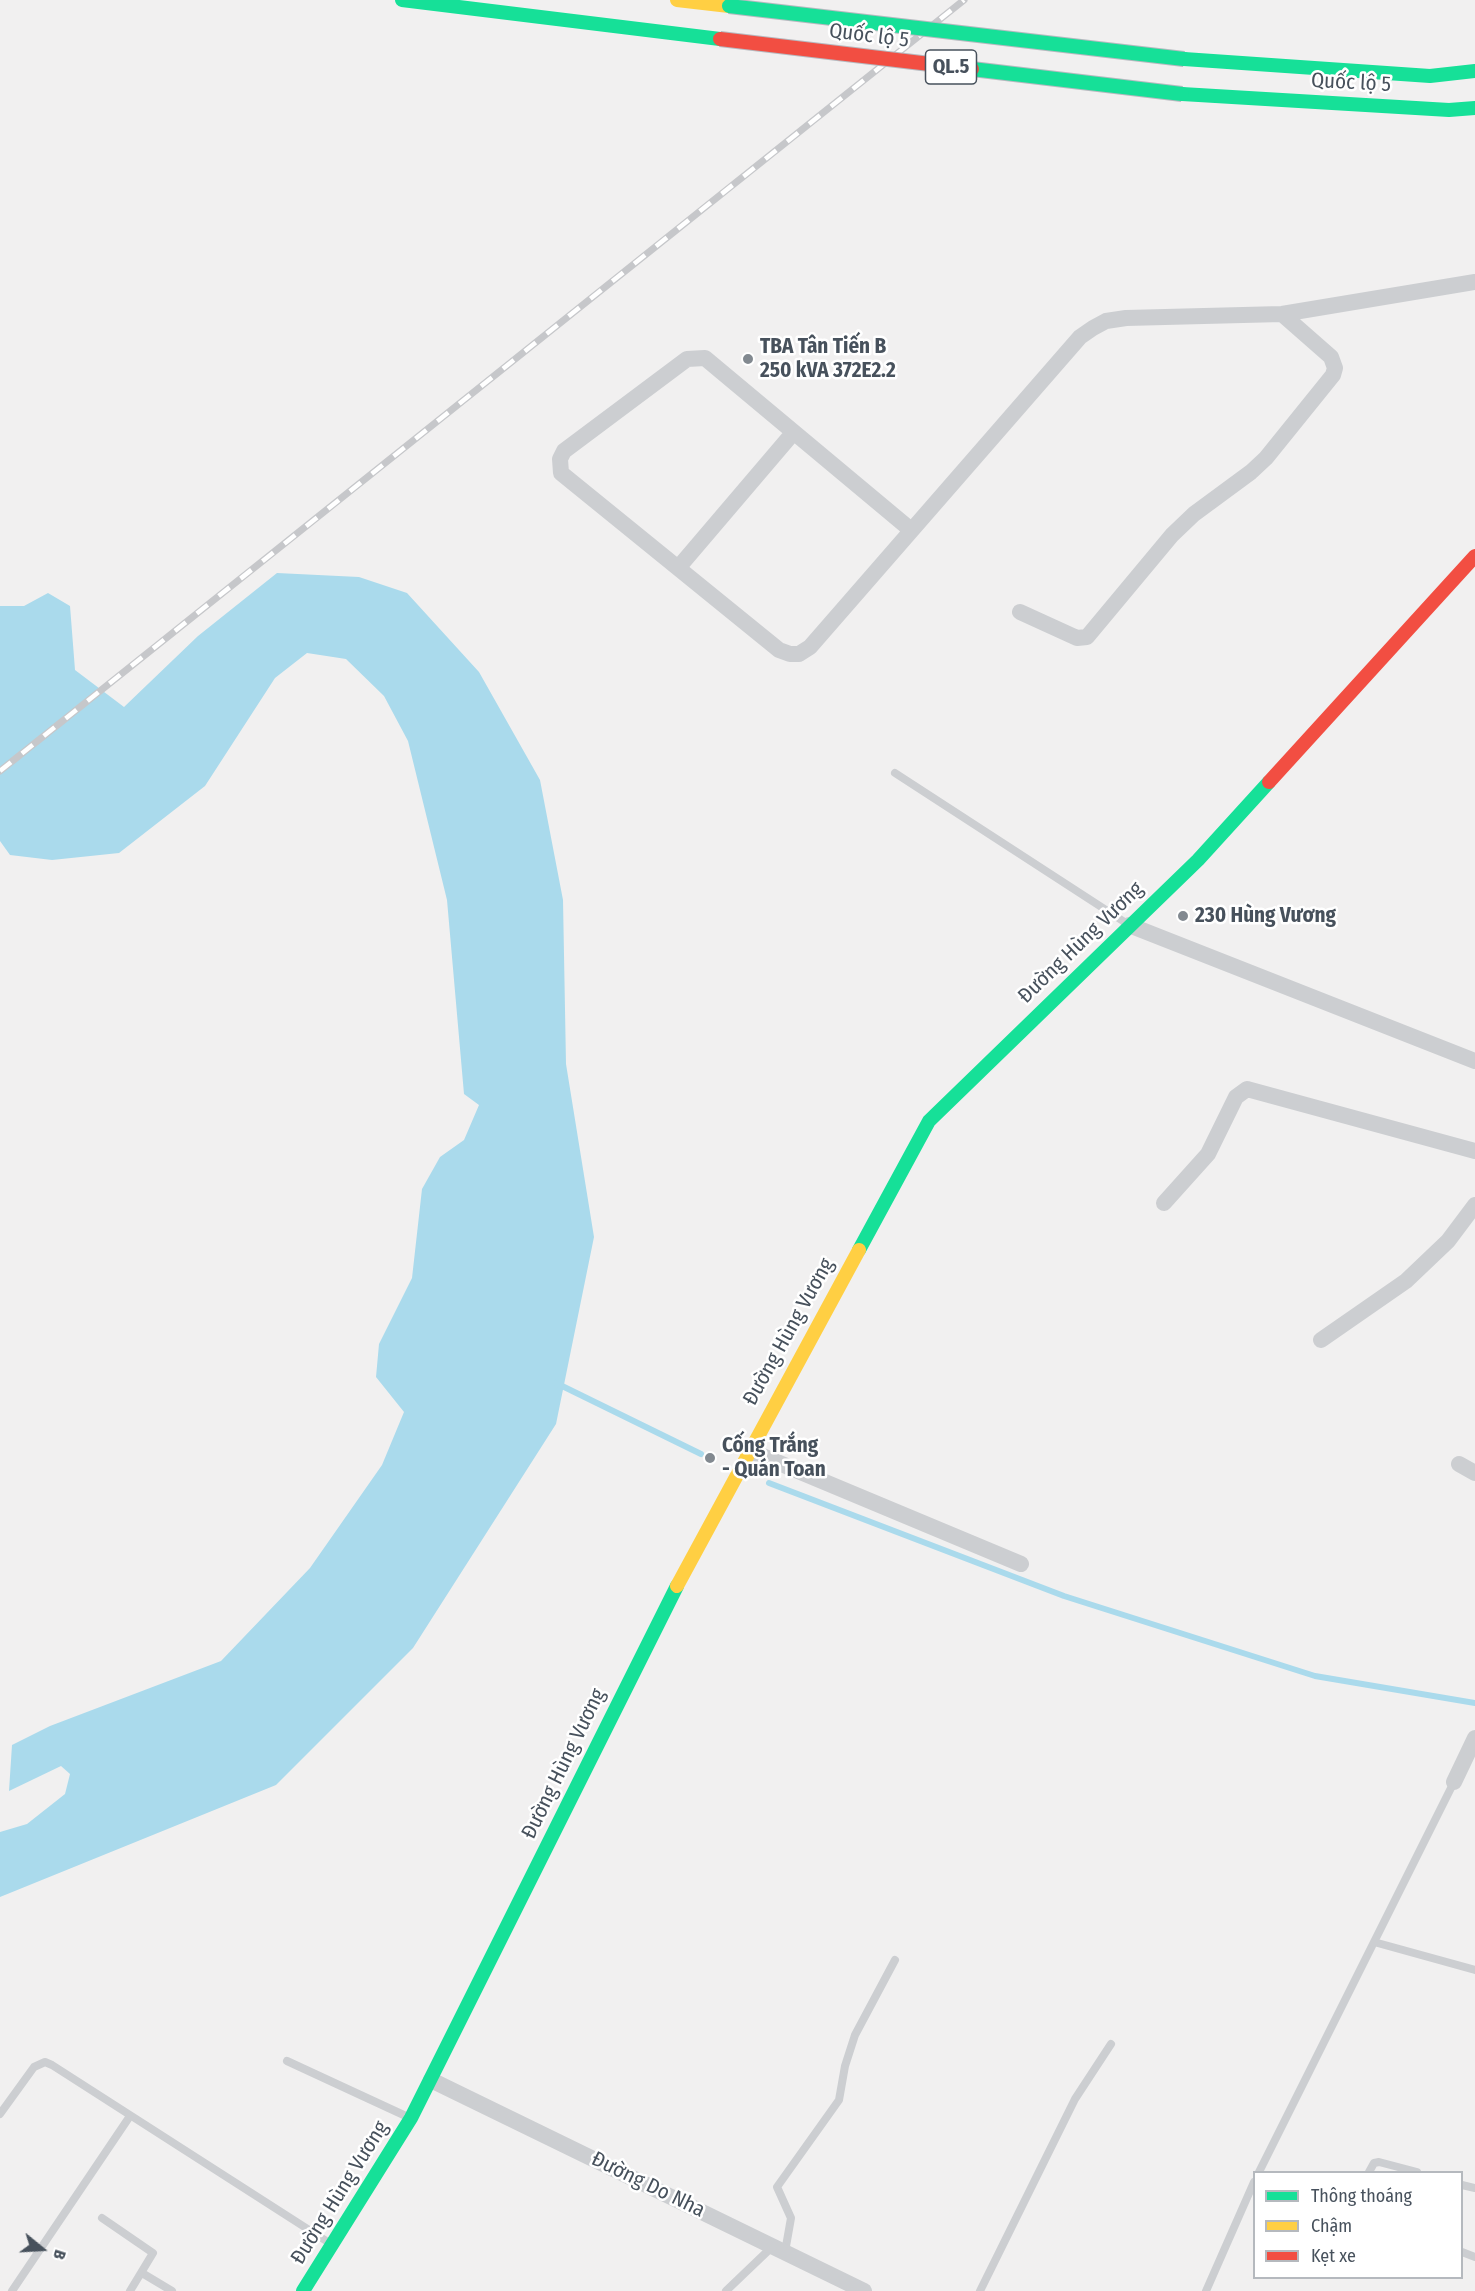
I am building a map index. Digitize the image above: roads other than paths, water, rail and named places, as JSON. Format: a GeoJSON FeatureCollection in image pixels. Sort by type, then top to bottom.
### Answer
{"type":"FeatureCollection","features":[{"type":"Feature","properties":{"kind":"main road","name":"Quốc lộ 5"},"geometry":{"type":"LineString","coordinates":[[402,0],[1182,94],[1449,110],[1475,108]]}},
{"type":"Feature","properties":{"kind":"main road","name":"Quốc lộ 5"},"geometry":{"type":"LineString","coordinates":[[677,0],[1184,59],[1430,76],[1475,71]]}},
{"type":"Feature","properties":{"kind":"main road","name":"Đường Hùng Vương"},"geometry":{"type":"LineString","coordinates":[[303,2291],[334,2245],[411,2118],[694,1551],[928,1121],[1198,860],[1475,556]]}},
{"type":"Feature","properties":{"kind":"street"},"geometry":{"type":"LineString","coordinates":[[911,530],[793,433],[713,363],[696,357],[687,359],[564,451],[559,467],[561,473],[780,650],[790,654],[799,654],[810,647],[1080,337],[1093,328],[1106,321],[1126,318],[1282,314],[1475,282]]}},
{"type":"Feature","properties":{"kind":"street"},"geometry":{"type":"LineString","coordinates":[[1020,612],[1077,638],[1087,637],[1172,535],[1194,514],[1251,472],[1266,458],[1333,375],[1335,368],[1331,357],[1282,314]]}},
{"type":"Feature","properties":{"kind":"street"},"geometry":{"type":"LineString","coordinates":[[678,568],[793,433]]}},
{"type":"Feature","properties":{"kind":"street"},"geometry":{"type":"LineString","coordinates":[[1130,925],[1475,1060]]}},
{"type":"Feature","properties":{"kind":"street"},"geometry":{"type":"LineString","coordinates":[[1164,1203],[1208,1154],[1236,1097],[1247,1089],[1475,1151]]}},
{"type":"Feature","properties":{"kind":"street"},"geometry":{"type":"LineString","coordinates":[[1322,1340],[1406,1281],[1448,1241],[1475,1205]]}},
{"type":"Feature","properties":{"kind":"street"},"geometry":{"type":"LineString","coordinates":[[748,1450],[1021,1564]]}},
{"type":"Feature","properties":{"kind":"street"},"geometry":{"type":"LineString","coordinates":[[1459,1464],[1475,1473]]}},
{"type":"Feature","properties":{"kind":"street"},"geometry":{"type":"LineString","coordinates":[[1454,1782],[1474,1741]]}},
{"type":"Feature","properties":{"kind":"street","name":"Đường Do Nha"},"geometry":{"type":"LineString","coordinates":[[431,2080],[864,2291]]}},
{"type":"Feature","properties":{"kind":"lane"},"geometry":{"type":"LineString","coordinates":[[895,773],[1130,925]]}},
{"type":"Feature","properties":{"kind":"lane"},"geometry":{"type":"LineString","coordinates":[[1260,2171],[1454,1782]]}},
{"type":"Feature","properties":{"kind":"lane"},"geometry":{"type":"LineString","coordinates":[[1374,1942],[1475,1970]]}},
{"type":"Feature","properties":{"kind":"lane"},"geometry":{"type":"LineString","coordinates":[[726,2291],[779,2249],[791,2218],[777,2187],[839,2100],[845,2066],[855,2035],[895,1960]]}},
{"type":"Feature","properties":{"kind":"lane"},"geometry":{"type":"LineString","coordinates":[[980,2291],[1075,2099],[1111,2044]]}},
{"type":"Feature","properties":{"kind":"lane"},"geometry":{"type":"LineString","coordinates":[[288,2061],[411,2118]]}},
{"type":"Feature","properties":{"kind":"lane"},"geometry":{"type":"LineString","coordinates":[[0,2114],[34,2067],[45,2062],[334,2245]]}},
{"type":"Feature","properties":{"kind":"lane"},"geometry":{"type":"LineString","coordinates":[[12,2291],[130,2116]]}},
{"type":"Feature","properties":{"kind":"lane"},"geometry":{"type":"LineString","coordinates":[[1370,2171],[1374,2163],[1379,2162],[1413,2171]]}},
{"type":"Feature","properties":{"kind":"lane"},"geometry":{"type":"LineString","coordinates":[[1206,2291],[1253,2184]]}},
{"type":"Feature","properties":{"kind":"lane"},"geometry":{"type":"LineString","coordinates":[[102,2218],[153,2253],[130,2291]]}},
{"type":"Feature","properties":{"kind":"lane"},"geometry":{"type":"LineString","coordinates":[[142,2272],[172,2291]]}},
{"type":"Feature","properties":{"kind":"water"},"geometry":{"type":"Polygon","coordinates":[[[277,573],[359,577],[407,593],[479,672],[540,780],[563,900],[566,1064],[594,1237],[556,1424],[413,1648],[276,1785],[0,1897],[0,1832],[27,1824],[65,1794],[70,1774],[61,1766],[9,1791],[12,1745],[50,1726],[221,1661],[310,1568],[382,1465],[404,1412],[376,1377],[379,1344],[412,1278],[422,1189],[440,1157],[464,1140],[479,1105],[464,1094],[447,900],[408,741],[384,696],[346,659],[307,653],[275,678],[205,786],[119,853],[52,860],[10,855],[0,841],[0,606],[24,606],[48,593],[70,606],[75,670],[124,707],[198,636],[277,573]]]}},
{"type":"Feature","properties":{"kind":"waterway"},"geometry":{"type":"LineString","coordinates":[[556,1383],[701,1454]]}},
{"type":"Feature","properties":{"kind":"waterway"},"geometry":{"type":"LineString","coordinates":[[769,1483],[1064,1596],[1315,1676],[1475,1703]]}},
{"type":"Feature","properties":{"kind":"railway"},"geometry":{"type":"LineString","coordinates":[[0,771],[964,0]]}},
{"type":"Feature","properties":{"kind":"place","name":"TBA Tân Tiến B 250 kVA 372E2.2"},"geometry":{"type":"Point","coordinates":[748,359]}},
{"type":"Feature","properties":{"kind":"place","name":"230 Hùng Vương"},"geometry":{"type":"Point","coordinates":[1183,916]}},
{"type":"Feature","properties":{"kind":"place","name":"Cống Trắng - Quán Toan"},"geometry":{"type":"Point","coordinates":[710,1458]}}]}
